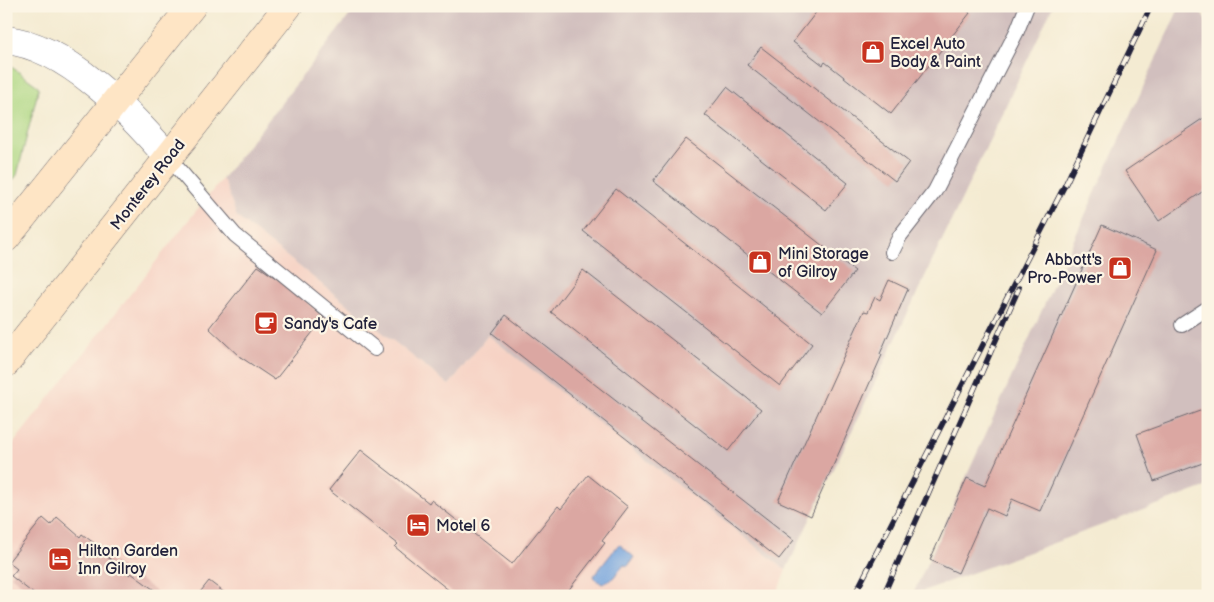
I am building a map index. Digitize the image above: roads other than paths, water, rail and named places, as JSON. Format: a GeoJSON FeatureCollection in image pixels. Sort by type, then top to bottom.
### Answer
{"type":"FeatureCollection","features":[{"type":"Feature","properties":{"kind":"main road"},"geometry":{"type":"LineString","coordinates":[[6,238],[192,6]]}},
{"type":"Feature","properties":{"kind":"main road","name":"Monterey Road"},"geometry":{"type":"LineString","coordinates":[[6,363],[288,6]]}},
{"type":"Feature","properties":{"kind":"street"},"geometry":{"type":"LineString","coordinates":[[6,40],[27,44],[54,56],[78,72],[115,101],[168,157]]}},
{"type":"Feature","properties":{"kind":"lane"},"geometry":{"type":"LineString","coordinates":[[892,252],[900,236],[935,192],[1017,31],[1026,6]]}},
{"type":"Feature","properties":{"kind":"lane"},"geometry":{"type":"LineString","coordinates":[[168,157],[235,235],[375,348]]}},
{"type":"Feature","properties":{"kind":"lane"},"geometry":{"type":"LineString","coordinates":[[1182,325],[1208,308]]}},
{"type":"Feature","properties":{"kind":"water"},"geometry":{"type":"Polygon","coordinates":[[[619,544],[634,557],[628,566],[624,565],[612,579],[602,584],[593,577],[619,544]]]}},
{"type":"Feature","properties":{"kind":"railway"},"geometry":{"type":"LineString","coordinates":[[854,596],[1066,183],[1151,6]]}},
{"type":"Feature","properties":{"kind":"railway"},"geometry":{"type":"LineString","coordinates":[[883,596],[1019,288]]}},
{"type":"Feature","properties":{"kind":"place","name":"Excel Auto Body & Paint"},"geometry":{"type":"Point","coordinates":[873,52]}},
{"type":"Feature","properties":{"kind":"place","name":"Mini Storage of Gilroy"},"geometry":{"type":"Point","coordinates":[760,262]}},
{"type":"Feature","properties":{"kind":"place","name":"Abbott's Pro-Power"},"geometry":{"type":"Point","coordinates":[1120,268]}},
{"type":"Feature","properties":{"kind":"place","name":"Sandy's Cafe"},"geometry":{"type":"Point","coordinates":[266,323]}},
{"type":"Feature","properties":{"kind":"place","name":"Motel 6"},"geometry":{"type":"Point","coordinates":[418,525]}},
{"type":"Feature","properties":{"kind":"place","name":"Hilton Garden Inn Gilroy"},"geometry":{"type":"Point","coordinates":[60,559]}}]}
